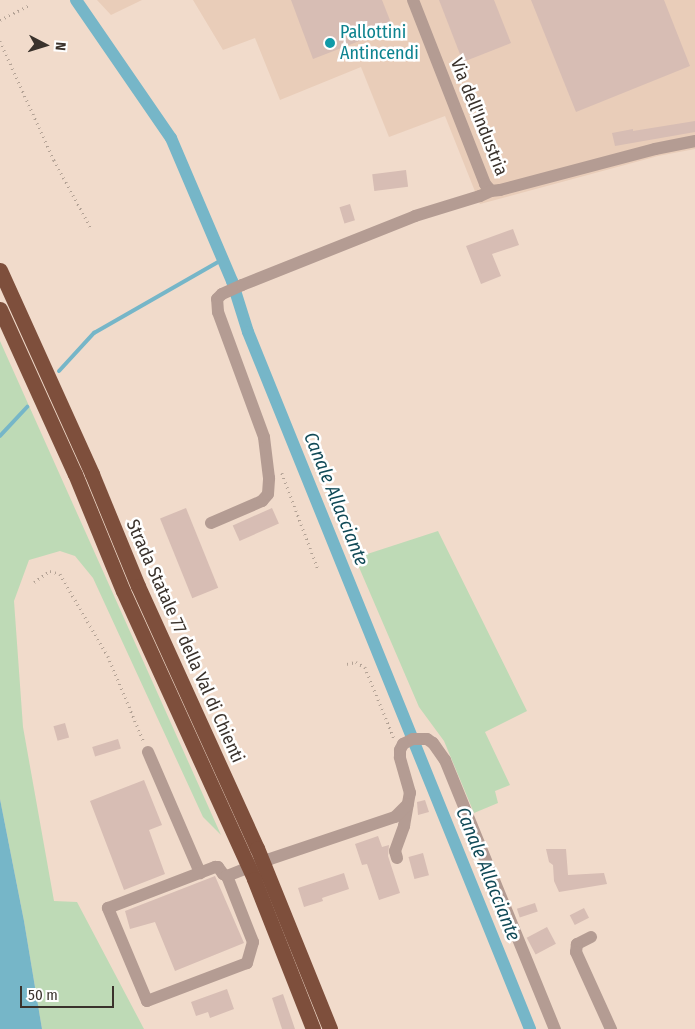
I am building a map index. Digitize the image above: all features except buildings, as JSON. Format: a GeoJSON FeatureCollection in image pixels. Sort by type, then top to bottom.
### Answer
{"type":"FeatureCollection","features":[{"type":"Feature","properties":{"kind":"highway","name":"Strada Statale 77 della Val di Chienti"},"geometry":{"type":"LineString","coordinates":[[0,270],[92,474],[138,586],[257,848],[260,876],[313,1029]]}},
{"type":"Feature","properties":{"kind":"highway","name":"Strada Statale 77 della Val di Chienti"},"geometry":{"type":"LineString","coordinates":[[0,309],[75,474],[123,591],[243,855],[260,876],[330,1029]]}},
{"type":"Feature","properties":{"kind":"street","name":"Via dell'Industria"},"geometry":{"type":"LineString","coordinates":[[413,0],[485,184],[490,190],[500,190],[655,149],[695,141]]}},
{"type":"Feature","properties":{"kind":"street"},"geometry":{"type":"LineString","coordinates":[[211,523],[262,501],[268,494],[270,478],[260,422],[218,312],[217,299],[222,294],[242,285],[421,214],[480,196],[490,190]]}},
{"type":"Feature","properties":{"kind":"street"},"geometry":{"type":"LineString","coordinates":[[397,858],[395,851],[410,792],[400,757],[402,747],[413,739],[428,739],[445,760],[555,1029]]}},
{"type":"Feature","properties":{"kind":"street"},"geometry":{"type":"LineString","coordinates":[[148,752],[200,873]]}},
{"type":"Feature","properties":{"kind":"street"},"geometry":{"type":"LineString","coordinates":[[227,876],[270,858],[395,817],[408,804]]}},
{"type":"Feature","properties":{"kind":"street"},"geometry":{"type":"LineString","coordinates":[[218,867],[227,876],[254,942],[247,963],[147,1001],[108,908],[218,867]]}},
{"type":"Feature","properties":{"kind":"street"},"geometry":{"type":"LineString","coordinates":[[591,937],[577,944],[576,952],[611,1029]]}},
{"type":"Feature","properties":{"kind":"path"},"geometry":{"type":"LineString","coordinates":[[0,20],[30,5]]}},
{"type":"Feature","properties":{"kind":"path"},"geometry":{"type":"LineString","coordinates":[[0,42],[54,160],[91,228]]}},
{"type":"Feature","properties":{"kind":"path"},"geometry":{"type":"LineString","coordinates":[[280,467],[318,569]]}},
{"type":"Feature","properties":{"kind":"path"},"geometry":{"type":"LineString","coordinates":[[34,582],[50,571],[60,574],[108,656],[136,717],[148,752]]}},
{"type":"Feature","properties":{"kind":"path"},"geometry":{"type":"LineString","coordinates":[[346,664],[356,662],[365,667],[402,747]]}},
{"type":"Feature","properties":{"kind":"shaded area"},"geometry":{"type":"Polygon","coordinates":[[[97,0],[142,0],[111,15],[97,0]]]}},
{"type":"Feature","properties":{"kind":"shaded area"},"geometry":{"type":"Polygon","coordinates":[[[193,0],[695,0],[695,149],[658,156],[480,204],[445,116],[389,137],[361,67],[280,100],[255,38],[223,50],[193,0]]]}},
{"type":"Feature","properties":{"kind":"green space"},"geometry":{"type":"Polygon","coordinates":[[[0,341],[221,835],[203,817],[93,578],[75,556],[60,551],[29,560],[14,601],[23,727],[54,901],[77,902],[144,1029],[42,1029],[24,921],[0,799],[0,341]]]}},
{"type":"Feature","properties":{"kind":"green space"},"geometry":{"type":"Polygon","coordinates":[[[438,531],[527,711],[485,732],[510,785],[495,791],[498,803],[474,813],[444,741],[419,707],[355,558],[438,531]]]}},
{"type":"Feature","properties":{"kind":"water"},"geometry":{"type":"Polygon","coordinates":[[[0,799],[24,921],[42,1029],[0,1029],[0,799]]]}},
{"type":"Feature","properties":{"kind":"waterway","name":"Canale Allacciante"},"geometry":{"type":"LineString","coordinates":[[76,0],[171,138],[232,281],[248,332],[530,1029]]}},
{"type":"Feature","properties":{"kind":"waterway"},"geometry":{"type":"LineString","coordinates":[[59,371],[94,333],[223,259]]}},
{"type":"Feature","properties":{"kind":"waterway"},"geometry":{"type":"LineString","coordinates":[[0,436],[27,407]]}},
{"type":"Feature","properties":{"kind":"place","name":"Pallottini Antincendi"},"geometry":{"type":"Point","coordinates":[330,43]}}]}
